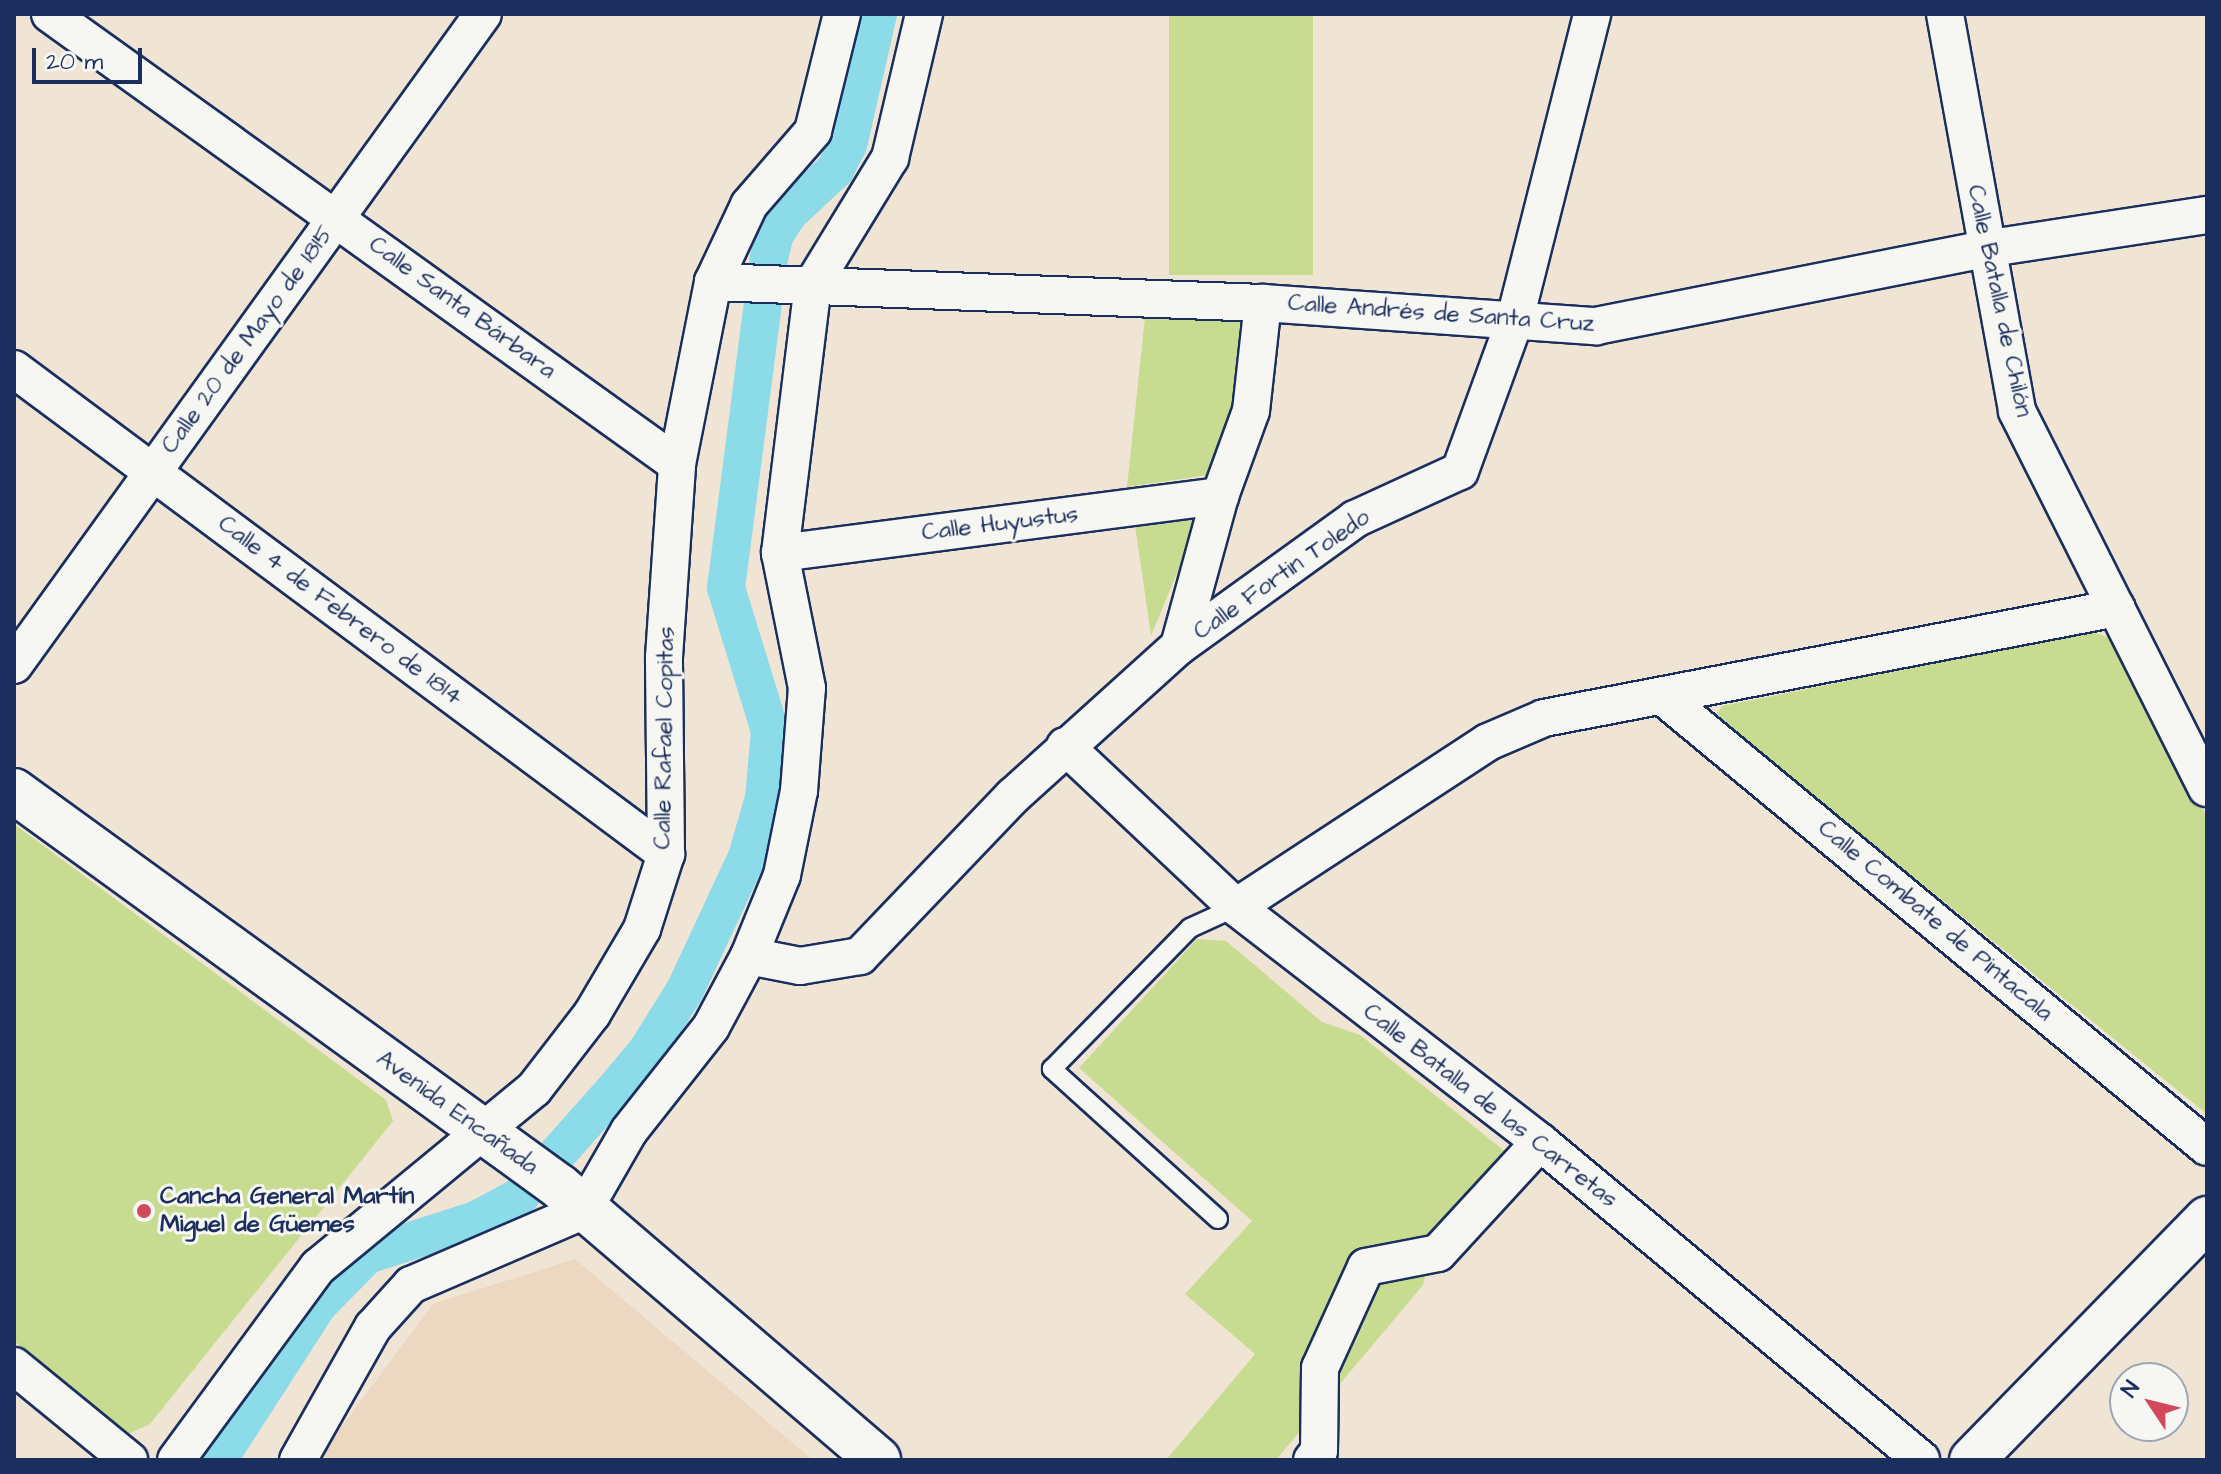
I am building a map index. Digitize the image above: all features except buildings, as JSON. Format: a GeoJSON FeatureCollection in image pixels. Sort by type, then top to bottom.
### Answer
{"type":"FeatureCollection","features":[{"type":"Feature","properties":{"kind":"main road","name":"Avenida Encañada"},"geometry":{"type":"LineString","coordinates":[[14,791],[572,1199],[878,1460]]}},
{"type":"Feature","properties":{"kind":"main road"},"geometry":{"type":"LineString","coordinates":[[1972,1460],[2207,1219]]}},
{"type":"Feature","properties":{"kind":"street","name":"Calle Santa Bárbara"},"geometry":{"type":"LineString","coordinates":[[50,14],[337,217],[677,464]]}},
{"type":"Feature","properties":{"kind":"street","name":"Calle 20 de Mayo de 1815"},"geometry":{"type":"LineString","coordinates":[[14,665],[483,14]]}},
{"type":"Feature","properties":{"kind":"street","name":"Calle Rafael Copitas"},"geometry":{"type":"LineString","coordinates":[[176,1460],[318,1267],[493,1139],[592,1014],[642,929],[666,854],[664,657],[677,464],[749,205],[813,131],[842,14]]}},
{"type":"Feature","properties":{"kind":"street"},"geometry":{"type":"LineString","coordinates":[[298,1460],[373,1327],[411,1285],[572,1199],[711,1027],[749,956],[782,875],[799,791],[807,688],[780,553],[804,284],[890,158],[924,14]]}},
{"type":"Feature","properties":{"kind":"street","name":"Calle Fortin Toledo"},"geometry":{"type":"LineString","coordinates":[[749,956],[800,966],[860,956],[1065,746],[1179,646],[1355,519],[1460,471],[1514,323],[1592,14]]}},
{"type":"Feature","properties":{"kind":"street","name":"Calle Batalla de Chilón"},"geometry":{"type":"LineString","coordinates":[[1945,14],[1984,249],[2017,411],[2207,788]]}},
{"type":"Feature","properties":{"kind":"street","name":"Calle Andrés de Santa Cruz"},"geometry":{"type":"LineString","coordinates":[[729,282],[1263,303],[1514,323],[1596,326],[1984,249],[2207,215]]}},
{"type":"Feature","properties":{"kind":"street"},"geometry":{"type":"LineString","coordinates":[[1179,646],[1220,496],[1251,411],[1263,303]]}},
{"type":"Feature","properties":{"kind":"street","name":"Calle 4 de Febrero de 1814"},"geometry":{"type":"LineString","coordinates":[[14,369],[666,854]]}},
{"type":"Feature","properties":{"kind":"street","name":"Calle Huyustus"},"geometry":{"type":"LineString","coordinates":[[780,553],[1220,496]]}},
{"type":"Feature","properties":{"kind":"street"},"geometry":{"type":"LineString","coordinates":[[1236,907],[1488,742],[1544,718],[2117,608]]}},
{"type":"Feature","properties":{"kind":"street","name":"Calle Combate de Pintacala"},"geometry":{"type":"LineString","coordinates":[[1662,696],[2207,1147]]}},
{"type":"Feature","properties":{"kind":"street","name":"Calle Batalla de las Carretas"},"geometry":{"type":"LineString","coordinates":[[1065,746],[1236,907],[1540,1142],[1921,1460]]}},
{"type":"Feature","properties":{"kind":"street"},"geometry":{"type":"LineString","coordinates":[[1312,1460],[1319,1451],[1320,1368],[1366,1267],[1438,1253],[1540,1142]]}},
{"type":"Feature","properties":{"kind":"street"},"geometry":{"type":"LineString","coordinates":[[14,1366],[129,1460]]}},
{"type":"Feature","properties":{"kind":"lane"},"geometry":{"type":"LineString","coordinates":[[1218,1219],[1052,1069],[1190,928],[1236,907]]}},
{"type":"Feature","properties":{"kind":"shaded area"},"geometry":{"type":"Polygon","coordinates":[[[575,1259],[813,1460],[317,1460],[433,1304],[575,1259]]]}},
{"type":"Feature","properties":{"kind":"green space"},"geometry":{"type":"Polygon","coordinates":[[[1169,14],[1313,14],[1313,275],[1169,275],[1169,14]]]}},
{"type":"Feature","properties":{"kind":"green space"},"geometry":{"type":"Polygon","coordinates":[[[1146,308],[1247,316],[1237,399],[1208,475],[1127,487],[1146,308]]]}},
{"type":"Feature","properties":{"kind":"green space"},"geometry":{"type":"Polygon","coordinates":[[[1200,517],[1151,636],[1135,525],[1200,517]]]}},
{"type":"Feature","properties":{"kind":"green space"},"geometry":{"type":"Polygon","coordinates":[[[2092,632],[2114,639],[2121,648],[2207,817],[2207,1114],[1735,733],[1717,713],[1722,706],[2092,632]]]}},
{"type":"Feature","properties":{"kind":"green space","name":"Cancha General Martín Miguel de Güemes"},"geometry":{"type":"Polygon","coordinates":[[[14,824],[386,1100],[393,1121],[150,1424],[126,1435],[14,1341],[14,824]]]}},
{"type":"Feature","properties":{"kind":"green space"},"geometry":{"type":"Polygon","coordinates":[[[1197,939],[1226,941],[1322,1022],[1360,1035],[1507,1153],[1433,1240],[1423,1285],[1276,1460],[1166,1460],[1255,1354],[1185,1294],[1252,1221],[1079,1068],[1197,939]]]}},
{"type":"Feature","properties":{"kind":"waterway"},"geometry":{"type":"LineString","coordinates":[[218,1460],[318,1305],[367,1255],[476,1220],[519,1197],[609,1096],[647,1051],[685,990],[747,857],[764,798],[770,731],[726,588],[769,258],[775,234],[790,212],[835,170],[848,145],[878,14]]}},
{"type":"Feature","properties":{"kind":"place","name":"Cancha General Martín Miguel de Güemes"},"geometry":{"type":"Point","coordinates":[144,1211]}}]}
